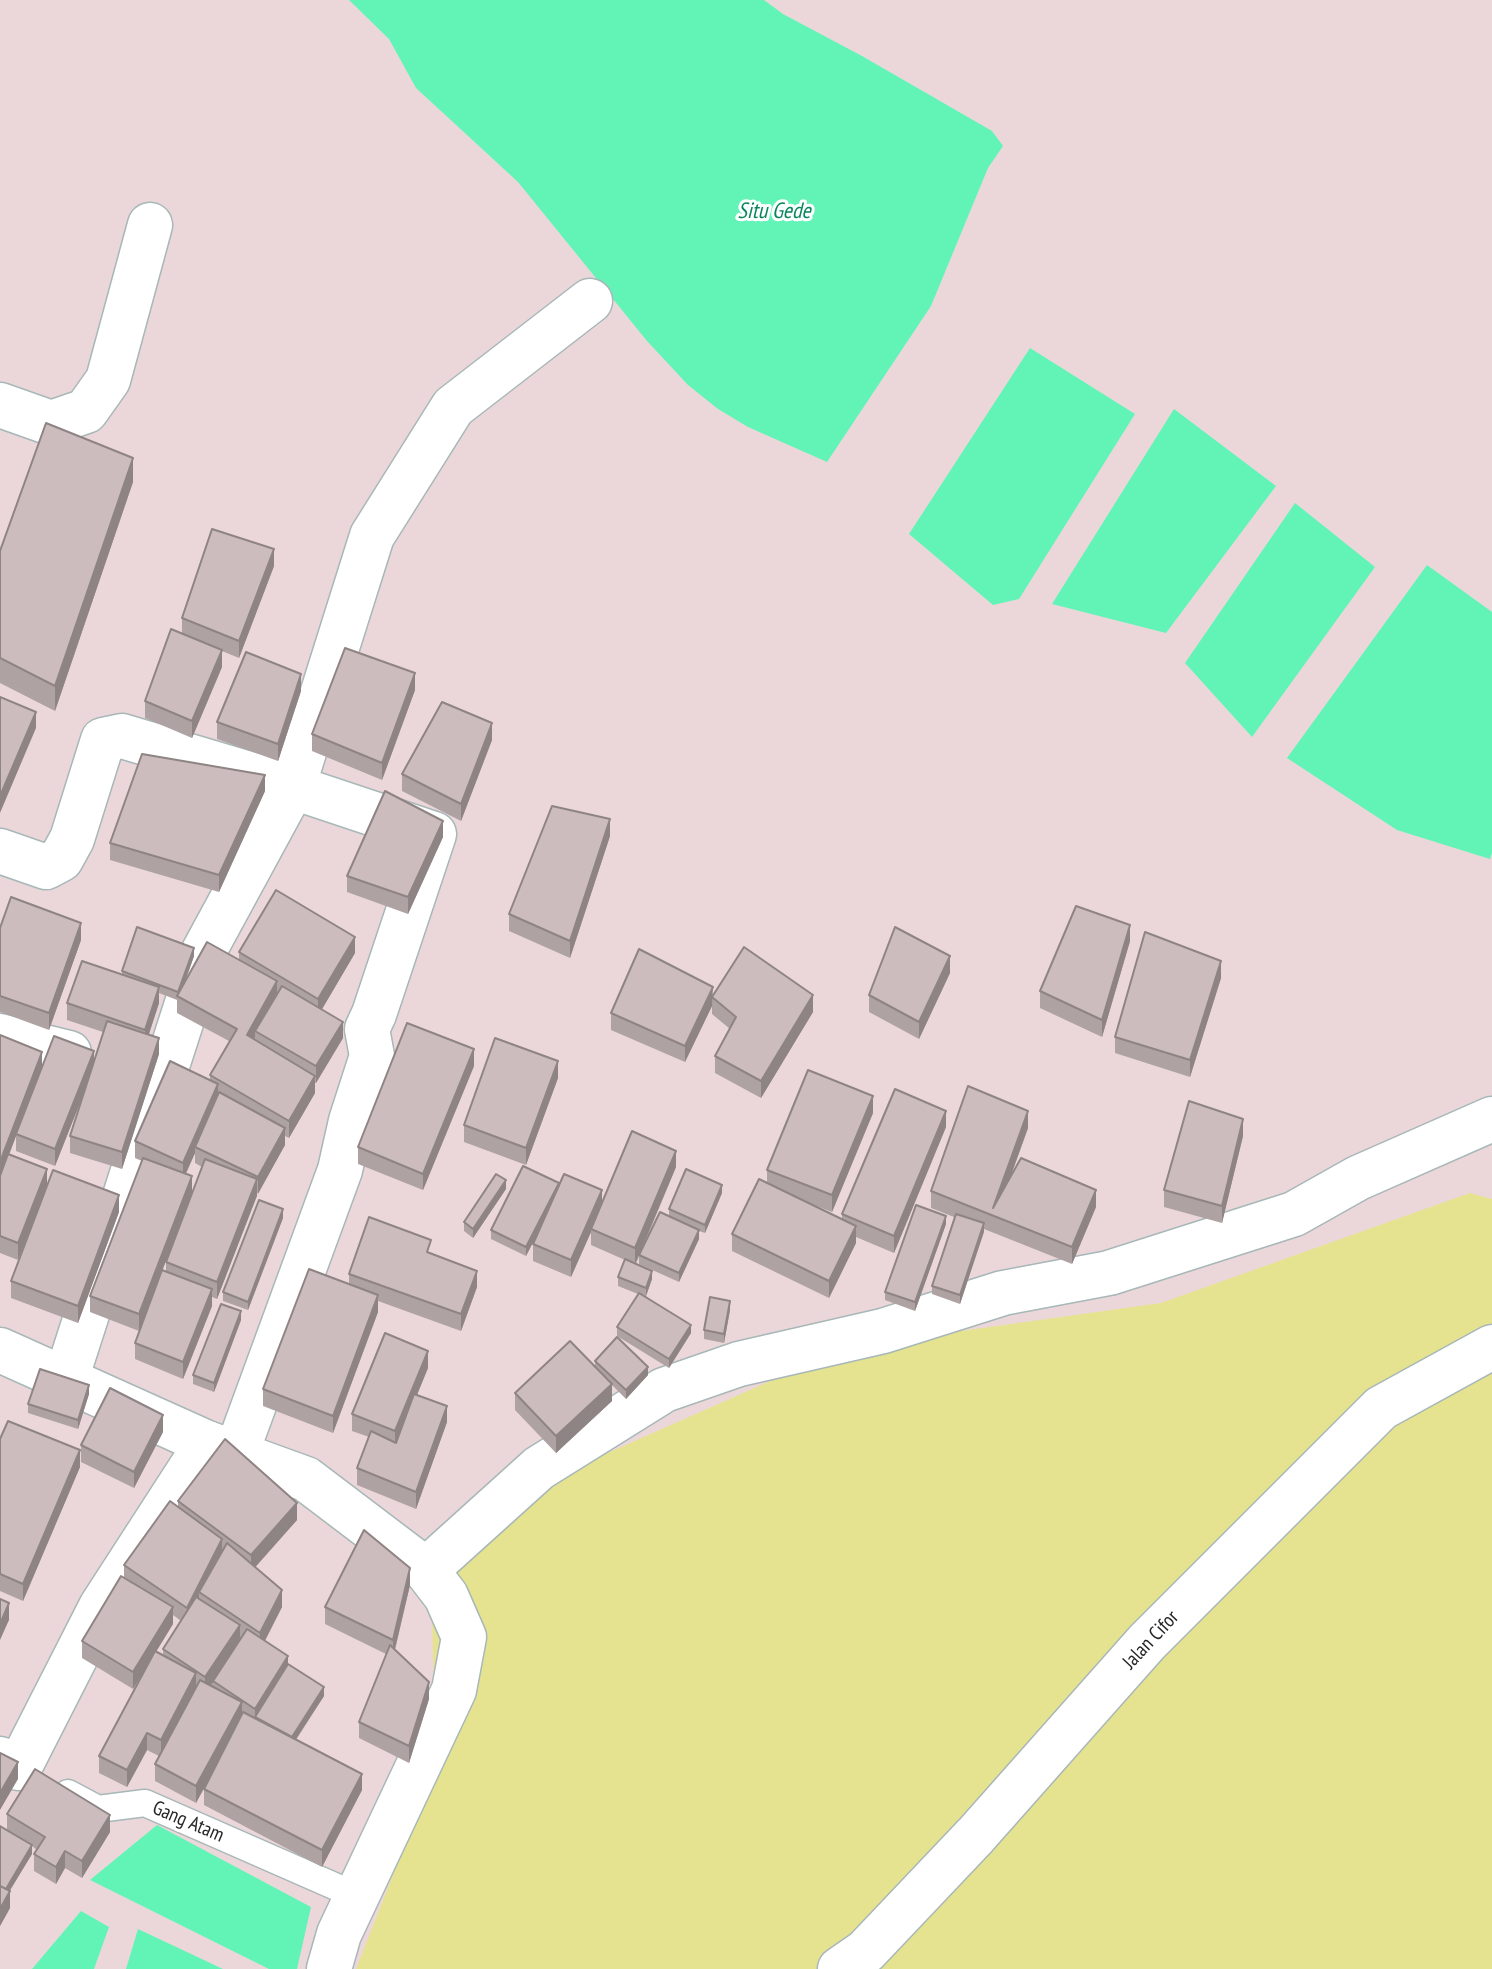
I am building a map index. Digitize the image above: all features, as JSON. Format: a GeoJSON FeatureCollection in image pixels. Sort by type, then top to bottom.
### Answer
{"type":"FeatureCollection","features":[{"type":"Feature","properties":{"kind":"street"},"geometry":{"type":"LineString","coordinates":[[0,405],[51,423],[86,411],[108,380],[150,225]]}},
{"type":"Feature","properties":{"kind":"street"},"geometry":{"type":"LineString","coordinates":[[66,1379],[204,951],[293,787],[372,536],[453,407],[590,301]]}},
{"type":"Feature","properties":{"kind":"street"},"geometry":{"type":"LineString","coordinates":[[0,851],[46,867],[61,859],[72,839],[103,740],[122,736],[293,787],[434,834],[367,1029],[372,1056],[351,1121],[340,1170],[222,1449],[101,1607],[10,1763]]}},
{"type":"Feature","properties":{"kind":"street"},"geometry":{"type":"LineString","coordinates":[[0,1036],[69,1053]]}},
{"type":"Feature","properties":{"kind":"street"},"geometry":{"type":"LineString","coordinates":[[426,1570],[539,1468],[664,1390],[739,1364],[883,1331],[1003,1293],[1109,1273],[1294,1214],[1358,1178],[1492,1119]]}},
{"type":"Feature","properties":{"kind":"street","name":"Jalan Cifor"},"geometry":{"type":"LineString","coordinates":[[840,1969],[866,1951],[976,1835],[1147,1642],[1381,1408],[1492,1347]]}},
{"type":"Feature","properties":{"kind":"street"},"geometry":{"type":"LineString","coordinates":[[0,1350],[222,1449],[306,1479],[426,1570],[446,1596],[464,1637],[454,1690],[339,1934],[329,1969]]}},
{"type":"Feature","properties":{"kind":"lane","name":"Gang Atam"},"geometry":{"type":"LineString","coordinates":[[10,1763],[98,1809],[145,1803],[357,1896]]}},
{"type":"Feature","properties":{"kind":"shaded area"},"geometry":{"type":"Polygon","coordinates":[[[1470,1193],[1492,1199],[1492,1969],[356,1969],[436,1766],[432,1616],[439,1560],[601,1456],[847,1347],[1161,1303],[1470,1193]]]}},
{"type":"Feature","properties":{"kind":"water","name":"Situ Gede"},"geometry":{"type":"Polygon","coordinates":[[[349,0],[764,0],[783,14],[992,131],[1003,146],[988,168],[931,306],[827,462],[748,427],[718,409],[688,385],[647,341],[518,182],[416,88],[389,39],[349,0]]]}},
{"type":"Feature","properties":{"kind":"water"},"geometry":{"type":"Polygon","coordinates":[[[1030,348],[1135,414],[1019,599],[993,605],[909,534],[1030,348]]]}},
{"type":"Feature","properties":{"kind":"water"},"geometry":{"type":"Polygon","coordinates":[[[1174,409],[1276,486],[1166,633],[1052,604],[1174,409]]]}},
{"type":"Feature","properties":{"kind":"water"},"geometry":{"type":"Polygon","coordinates":[[[1295,503],[1375,567],[1252,737],[1185,663],[1295,503]]]}},
{"type":"Feature","properties":{"kind":"water"},"geometry":{"type":"Polygon","coordinates":[[[1427,565],[1492,612],[1490,859],[1397,830],[1287,758],[1427,565]]]}},
{"type":"Feature","properties":{"kind":"water"},"geometry":{"type":"Polygon","coordinates":[[[157,1825],[311,1907],[297,1969],[269,1969],[90,1880],[157,1825]]]}},
{"type":"Feature","properties":{"kind":"water"},"geometry":{"type":"Polygon","coordinates":[[[81,1911],[109,1927],[94,1969],[32,1969],[81,1911]]]}},
{"type":"Feature","properties":{"kind":"water"},"geometry":{"type":"Polygon","coordinates":[[[138,1929],[223,1969],[126,1969],[138,1929]]]}},
{"type":"Feature","properties":{"kind":"building"},"geometry":{"type":"Polygon","coordinates":[[[46,423],[133,458],[55,686],[0,658],[0,551],[46,423]]]}},
{"type":"Feature","properties":{"kind":"building"},"geometry":{"type":"Polygon","coordinates":[[[212,529],[274,549],[239,641],[182,618],[212,529]]]}},
{"type":"Feature","properties":{"kind":"building"},"geometry":{"type":"Polygon","coordinates":[[[171,629],[222,650],[192,721],[145,701],[171,629]]]}},
{"type":"Feature","properties":{"kind":"building"},"geometry":{"type":"Polygon","coordinates":[[[345,648],[415,673],[382,763],[312,734],[345,648]]]}},
{"type":"Feature","properties":{"kind":"building"},"geometry":{"type":"Polygon","coordinates":[[[246,652],[301,674],[278,744],[217,722],[246,652]]]}},
{"type":"Feature","properties":{"kind":"building"},"geometry":{"type":"Polygon","coordinates":[[[0,697],[36,712],[0,796],[0,697]]]}},
{"type":"Feature","properties":{"kind":"building"},"geometry":{"type":"Polygon","coordinates":[[[442,702],[492,723],[461,804],[402,774],[442,702]]]}},
{"type":"Feature","properties":{"kind":"building"},"geometry":{"type":"Polygon","coordinates":[[[142,754],[265,775],[219,875],[110,843],[142,754]]]}},
{"type":"Feature","properties":{"kind":"building"},"geometry":{"type":"Polygon","coordinates":[[[385,791],[443,821],[408,897],[347,876],[385,791]]]}},
{"type":"Feature","properties":{"kind":"building"},"geometry":{"type":"Polygon","coordinates":[[[552,806],[610,819],[570,941],[509,914],[552,806]]]}},
{"type":"Feature","properties":{"kind":"building"},"geometry":{"type":"Polygon","coordinates":[[[276,890],[355,937],[318,999],[239,952],[276,890]]]}},
{"type":"Feature","properties":{"kind":"building"},"geometry":{"type":"Polygon","coordinates":[[[11,897],[81,923],[49,1013],[0,996],[0,928],[11,897]]]}},
{"type":"Feature","properties":{"kind":"building"},"geometry":{"type":"Polygon","coordinates":[[[1076,906],[1130,925],[1102,1020],[1040,991],[1076,906]]]}},
{"type":"Feature","properties":{"kind":"building"},"geometry":{"type":"Polygon","coordinates":[[[137,927],[194,948],[178,992],[122,971],[137,927]]]}},
{"type":"Feature","properties":{"kind":"building"},"geometry":{"type":"Polygon","coordinates":[[[895,927],[950,956],[919,1022],[869,995],[895,927]]]}},
{"type":"Feature","properties":{"kind":"building"},"geometry":{"type":"Polygon","coordinates":[[[1145,932],[1221,961],[1190,1060],[1115,1037],[1145,932]]]}},
{"type":"Feature","properties":{"kind":"building"},"geometry":{"type":"Polygon","coordinates":[[[207,942],[277,981],[247,1035],[315,1076],[289,1121],[210,1075],[237,1029],[177,996],[207,942]]]}},
{"type":"Feature","properties":{"kind":"building"},"geometry":{"type":"Polygon","coordinates":[[[744,947],[813,995],[761,1081],[715,1056],[736,1017],[712,997],[744,947]]]}},
{"type":"Feature","properties":{"kind":"building"},"geometry":{"type":"Polygon","coordinates":[[[639,949],[713,987],[685,1046],[611,1013],[639,949]]]}},
{"type":"Feature","properties":{"kind":"building"},"geometry":{"type":"Polygon","coordinates":[[[82,961],[159,987],[145,1030],[67,1003],[82,961]]]}},
{"type":"Feature","properties":{"kind":"building"},"geometry":{"type":"Polygon","coordinates":[[[282,986],[343,1022],[316,1066],[255,1031],[282,986]]]}},
{"type":"Feature","properties":{"kind":"building"},"geometry":{"type":"Polygon","coordinates":[[[107,1021],[159,1038],[122,1152],[70,1136],[107,1021]]]}},
{"type":"Feature","properties":{"kind":"building"},"geometry":{"type":"Polygon","coordinates":[[[407,1023],[474,1049],[423,1174],[358,1147],[407,1023]]]}},
{"type":"Feature","properties":{"kind":"building"},"geometry":{"type":"Polygon","coordinates":[[[0,1035],[42,1052],[0,1162],[0,1035]]]}},
{"type":"Feature","properties":{"kind":"building"},"geometry":{"type":"Polygon","coordinates":[[[54,1036],[94,1051],[55,1149],[16,1134],[54,1036]]]}},
{"type":"Feature","properties":{"kind":"building"},"geometry":{"type":"Polygon","coordinates":[[[495,1038],[558,1061],[526,1148],[464,1125],[495,1038]]]}},
{"type":"Feature","properties":{"kind":"building"},"geometry":{"type":"Polygon","coordinates":[[[170,1061],[218,1084],[183,1163],[135,1141],[170,1061]]]}},
{"type":"Feature","properties":{"kind":"building"},"geometry":{"type":"Polygon","coordinates":[[[808,1070],[873,1096],[832,1195],[767,1170],[808,1070]]]}},
{"type":"Feature","properties":{"kind":"building"},"geometry":{"type":"Polygon","coordinates":[[[968,1086],[1028,1111],[993,1208],[1021,1158],[1096,1190],[1072,1247],[931,1191],[968,1086]]]}},
{"type":"Feature","properties":{"kind":"building"},"geometry":{"type":"Polygon","coordinates":[[[895,1089],[946,1111],[894,1236],[842,1214],[895,1089]]]}},
{"type":"Feature","properties":{"kind":"building"},"geometry":{"type":"Polygon","coordinates":[[[219,1092],[285,1128],[258,1177],[195,1147],[219,1092]]]}},
{"type":"Feature","properties":{"kind":"building"},"geometry":{"type":"Polygon","coordinates":[[[1189,1101],[1243,1119],[1222,1206],[1164,1190],[1189,1101]]]}},
{"type":"Feature","properties":{"kind":"building"},"geometry":{"type":"Polygon","coordinates":[[[632,1131],[676,1151],[635,1248],[591,1229],[632,1131]]]}},
{"type":"Feature","properties":{"kind":"building"},"geometry":{"type":"Polygon","coordinates":[[[8,1154],[47,1169],[18,1243],[0,1236],[0,1176],[8,1154]]]}},
{"type":"Feature","properties":{"kind":"building"},"geometry":{"type":"Polygon","coordinates":[[[143,1158],[192,1176],[139,1314],[90,1296],[143,1158]]]}},
{"type":"Feature","properties":{"kind":"building"},"geometry":{"type":"Polygon","coordinates":[[[205,1159],[257,1179],[217,1282],[166,1262],[205,1159]]]}},
{"type":"Feature","properties":{"kind":"building"},"geometry":{"type":"Polygon","coordinates":[[[523,1166],[559,1183],[526,1247],[491,1230],[523,1166]]]}},
{"type":"Feature","properties":{"kind":"building"},"geometry":{"type":"Polygon","coordinates":[[[686,1169],[722,1185],[705,1225],[669,1209],[686,1169]]]}},
{"type":"Feature","properties":{"kind":"building"},"geometry":{"type":"Polygon","coordinates":[[[53,1170],[119,1195],[78,1306],[11,1281],[53,1170]]]}},
{"type":"Feature","properties":{"kind":"building"},"geometry":{"type":"Polygon","coordinates":[[[496,1174],[506,1180],[473,1229],[464,1222],[496,1174]]]}},
{"type":"Feature","properties":{"kind":"building"},"geometry":{"type":"Polygon","coordinates":[[[564,1174],[602,1190],[571,1260],[533,1244],[564,1174]]]}},
{"type":"Feature","properties":{"kind":"building"},"geometry":{"type":"Polygon","coordinates":[[[759,1179],[856,1226],[829,1281],[732,1234],[759,1179]]]}},
{"type":"Feature","properties":{"kind":"building"},"geometry":{"type":"Polygon","coordinates":[[[259,1200],[283,1209],[248,1302],[223,1292],[259,1200]]]}},
{"type":"Feature","properties":{"kind":"building"},"geometry":{"type":"Polygon","coordinates":[[[916,1205],[946,1216],[915,1302],[885,1292],[916,1205]]]}},
{"type":"Feature","properties":{"kind":"building"},"geometry":{"type":"Polygon","coordinates":[[[660,1212],[699,1230],[679,1273],[639,1255],[660,1212]]]}},
{"type":"Feature","properties":{"kind":"building"},"geometry":{"type":"Polygon","coordinates":[[[956,1214],[984,1223],[960,1295],[932,1286],[956,1214]]]}},
{"type":"Feature","properties":{"kind":"building"},"geometry":{"type":"Polygon","coordinates":[[[369,1217],[431,1240],[427,1252],[477,1271],[461,1314],[349,1274],[369,1217]]]}},
{"type":"Feature","properties":{"kind":"building"},"geometry":{"type":"Polygon","coordinates":[[[625,1259],[652,1271],[646,1288],[618,1277],[625,1259]]]}},
{"type":"Feature","properties":{"kind":"building"},"geometry":{"type":"Polygon","coordinates":[[[309,1269],[378,1295],[333,1416],[263,1389],[309,1269]]]}},
{"type":"Feature","properties":{"kind":"building"},"geometry":{"type":"Polygon","coordinates":[[[162,1270],[212,1289],[183,1362],[135,1343],[162,1270]]]}},
{"type":"Feature","properties":{"kind":"building"},"geometry":{"type":"Polygon","coordinates":[[[639,1293],[691,1325],[669,1359],[617,1327],[639,1293]]]}},
{"type":"Feature","properties":{"kind":"building"},"geometry":{"type":"Polygon","coordinates":[[[710,1297],[730,1301],[724,1334],[704,1330],[710,1297]]]}},
{"type":"Feature","properties":{"kind":"building"},"geometry":{"type":"Polygon","coordinates":[[[221,1304],[241,1311],[214,1383],[193,1375],[221,1304]]]}},
{"type":"Feature","properties":{"kind":"building"},"geometry":{"type":"Polygon","coordinates":[[[385,1333],[428,1351],[395,1431],[352,1414],[385,1333]]]}},
{"type":"Feature","properties":{"kind":"building"},"geometry":{"type":"Polygon","coordinates":[[[617,1337],[648,1367],[626,1390],[595,1361],[617,1337]]]}},
{"type":"Feature","properties":{"kind":"building"},"geometry":{"type":"Polygon","coordinates":[[[570,1341],[612,1384],[556,1436],[515,1393],[570,1341]]]}},
{"type":"Feature","properties":{"kind":"building"},"geometry":{"type":"Polygon","coordinates":[[[40,1369],[89,1385],[78,1420],[28,1404],[40,1369]]]}},
{"type":"Feature","properties":{"kind":"building"},"geometry":{"type":"Polygon","coordinates":[[[110,1388],[163,1415],[134,1472],[81,1445],[110,1388]]]}},
{"type":"Feature","properties":{"kind":"building"},"geometry":{"type":"Polygon","coordinates":[[[414,1394],[447,1406],[416,1492],[357,1468],[371,1431],[396,1443],[414,1394]]]}},
{"type":"Feature","properties":{"kind":"building"},"geometry":{"type":"Polygon","coordinates":[[[8,1421],[80,1450],[23,1584],[0,1574],[0,1439],[8,1421]]]}},
{"type":"Feature","properties":{"kind":"building"},"geometry":{"type":"Polygon","coordinates":[[[225,1439],[297,1503],[251,1555],[178,1501],[225,1439]]]}},
{"type":"Feature","properties":{"kind":"building"},"geometry":{"type":"Polygon","coordinates":[[[170,1501],[222,1539],[187,1608],[124,1565],[170,1501]]]}},
{"type":"Feature","properties":{"kind":"building"},"geometry":{"type":"Polygon","coordinates":[[[364,1530],[410,1568],[393,1640],[325,1607],[364,1530]]]}},
{"type":"Feature","properties":{"kind":"building"},"geometry":{"type":"Polygon","coordinates":[[[227,1543],[282,1590],[260,1633],[199,1592],[227,1543]]]}},
{"type":"Feature","properties":{"kind":"building"},"geometry":{"type":"Polygon","coordinates":[[[121,1576],[173,1607],[133,1672],[82,1641],[121,1576]]]}},
{"type":"Feature","properties":{"kind":"building"},"geometry":{"type":"Polygon","coordinates":[[[196,1597],[240,1625],[205,1677],[163,1649],[196,1597]]]}},
{"type":"Feature","properties":{"kind":"building"},"geometry":{"type":"Polygon","coordinates":[[[0,1599],[9,1603],[0,1624],[0,1599]]]}},
{"type":"Feature","properties":{"kind":"building"},"geometry":{"type":"Polygon","coordinates":[[[247,1629],[288,1656],[255,1709],[213,1681],[247,1629]]]}},
{"type":"Feature","properties":{"kind":"building"},"geometry":{"type":"Polygon","coordinates":[[[390,1645],[429,1682],[409,1746],[359,1722],[390,1645]]]}},
{"type":"Feature","properties":{"kind":"building"},"geometry":{"type":"Polygon","coordinates":[[[155,1651],[196,1673],[161,1740],[147,1733],[127,1770],[99,1756],[155,1651]]]}},
{"type":"Feature","properties":{"kind":"building"},"geometry":{"type":"Polygon","coordinates":[[[288,1664],[324,1687],[292,1737],[255,1717],[288,1664]]]}},
{"type":"Feature","properties":{"kind":"building"},"geometry":{"type":"Polygon","coordinates":[[[200,1680],[242,1702],[196,1786],[155,1764],[200,1680]]]}},
{"type":"Feature","properties":{"kind":"building"},"geometry":{"type":"Polygon","coordinates":[[[243,1712],[362,1774],[322,1850],[204,1789],[243,1712]]]}},
{"type":"Feature","properties":{"kind":"building"},"geometry":{"type":"Polygon","coordinates":[[[0,1753],[18,1762],[0,1793],[0,1753]]]}},
{"type":"Feature","properties":{"kind":"building"},"geometry":{"type":"Polygon","coordinates":[[[35,1769],[110,1815],[82,1861],[65,1851],[56,1867],[34,1854],[45,1837],[7,1814],[35,1769]]]}},
{"type":"Feature","properties":{"kind":"building"},"geometry":{"type":"Polygon","coordinates":[[[0,1826],[32,1845],[6,1889],[0,1886],[0,1826]]]}},
{"type":"Feature","properties":{"kind":"building"},"geometry":{"type":"Polygon","coordinates":[[[0,1886],[10,1891],[0,1909],[0,1886]]]}}]}
